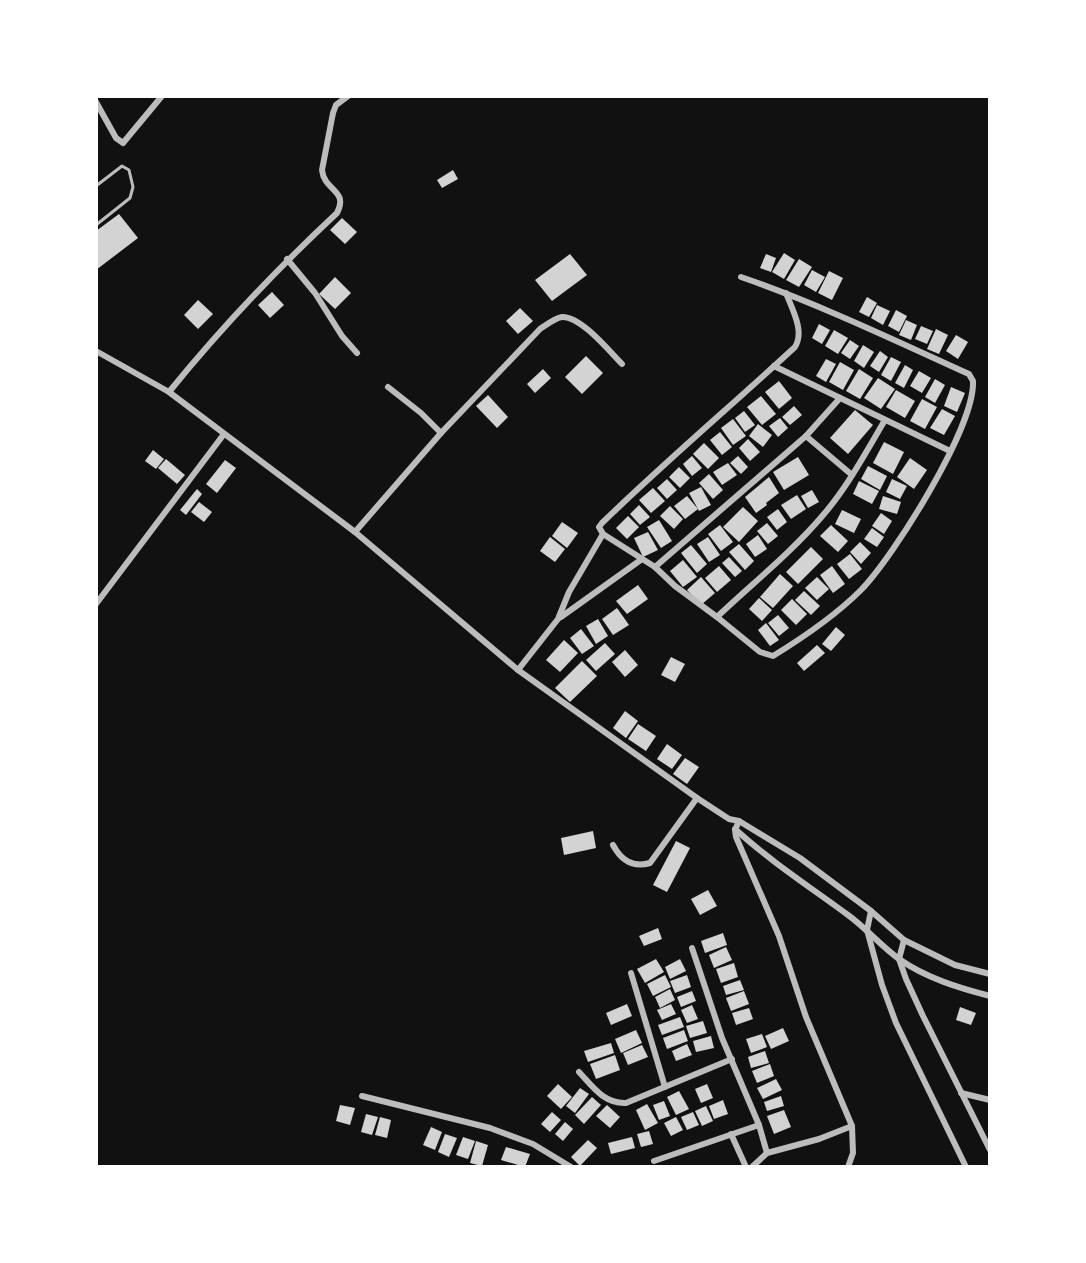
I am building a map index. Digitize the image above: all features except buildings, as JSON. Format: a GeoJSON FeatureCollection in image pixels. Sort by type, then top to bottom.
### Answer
{"type":"FeatureCollection","features":[{"type":"Feature","properties":{"kind":"street"},"geometry":{"type":"LineString","coordinates":[[96,102],[116,138],[123,143],[162,96]]}},
{"type":"Feature","properties":{"kind":"street"},"geometry":{"type":"LineString","coordinates":[[169,392],[207,345],[287,259],[337,213],[341,199],[322,177],[322,170],[333,113],[336,105],[348,96]]}},
{"type":"Feature","properties":{"kind":"street"},"geometry":{"type":"LineString","coordinates":[[287,259],[357,353]]}},
{"type":"Feature","properties":{"kind":"street"},"geometry":{"type":"LineString","coordinates":[[741,277],[786,293],[969,374],[974,388],[950,451],[920,508],[879,568],[862,589],[806,636],[773,656],[760,652],[655,567],[603,534],[599,527],[799,340],[800,332],[786,293]]}},
{"type":"Feature","properties":{"kind":"street"},"geometry":{"type":"LineString","coordinates":[[355,532],[441,433],[540,329],[560,317],[577,322],[622,364]]}},
{"type":"Feature","properties":{"kind":"street"},"geometry":{"type":"LineString","coordinates":[[96,351],[169,392],[355,532],[518,670],[697,798],[800,858],[904,940],[955,965],[990,974]]}},
{"type":"Feature","properties":{"kind":"street"},"geometry":{"type":"LineString","coordinates":[[774,366],[950,451]]}},
{"type":"Feature","properties":{"kind":"street"},"geometry":{"type":"LineString","coordinates":[[388,387],[441,433]]}},
{"type":"Feature","properties":{"kind":"street"},"geometry":{"type":"LineString","coordinates":[[655,567],[806,436],[840,398]]}},
{"type":"Feature","properties":{"kind":"street"},"geometry":{"type":"LineString","coordinates":[[717,617],[805,535],[830,506],[885,420]]}},
{"type":"Feature","properties":{"kind":"street"},"geometry":{"type":"LineString","coordinates":[[96,604],[224,434]]}},
{"type":"Feature","properties":{"kind":"street"},"geometry":{"type":"LineString","coordinates":[[806,436],[852,475]]}},
{"type":"Feature","properties":{"kind":"street"},"geometry":{"type":"LineString","coordinates":[[518,670],[558,619],[569,592],[603,534]]}},
{"type":"Feature","properties":{"kind":"street"},"geometry":{"type":"LineString","coordinates":[[558,619],[642,559]]}},
{"type":"Feature","properties":{"kind":"street"},"geometry":{"type":"LineString","coordinates":[[613,845],[623,860],[642,865],[650,863],[697,798]]}},
{"type":"Feature","properties":{"kind":"street"},"geometry":{"type":"LineString","coordinates":[[729,819],[779,936],[806,1017],[852,1126],[853,1153],[848,1167]]}},
{"type":"Feature","properties":{"kind":"street"},"geometry":{"type":"LineString","coordinates":[[735,830],[739,821]]}},
{"type":"Feature","properties":{"kind":"street"},"geometry":{"type":"LineString","coordinates":[[735,830],[867,930],[899,959],[956,987],[990,996]]}},
{"type":"Feature","properties":{"kind":"street"},"geometry":{"type":"LineString","coordinates":[[871,911],[867,930],[896,1023],[966,1167]]}},
{"type":"Feature","properties":{"kind":"street"},"geometry":{"type":"LineString","coordinates":[[904,940],[899,959],[917,1005],[990,1150]]}},
{"type":"Feature","properties":{"kind":"street"},"geometry":{"type":"LineString","coordinates":[[692,948],[722,1038],[759,1125],[767,1153]]}},
{"type":"Feature","properties":{"kind":"street"},"geometry":{"type":"LineString","coordinates":[[631,973],[665,1087]]}},
{"type":"Feature","properties":{"kind":"street"},"geometry":{"type":"LineString","coordinates":[[579,1072],[600,1095],[618,1104],[732,1059]]}},
{"type":"Feature","properties":{"kind":"street"},"geometry":{"type":"LineString","coordinates":[[961,1093],[990,1100]]}},
{"type":"Feature","properties":{"kind":"street"},"geometry":{"type":"LineString","coordinates":[[362,1096],[490,1128],[533,1144],[570,1167]]}},
{"type":"Feature","properties":{"kind":"street"},"geometry":{"type":"LineString","coordinates":[[654,1161],[759,1125]]}},
{"type":"Feature","properties":{"kind":"street"},"geometry":{"type":"LineString","coordinates":[[752,1167],[767,1153],[798,1146],[852,1126]]}},
{"type":"Feature","properties":{"kind":"street"},"geometry":{"type":"LineString","coordinates":[[731,1134],[746,1167]]}},
{"type":"Feature","properties":{"kind":"lane"},"geometry":{"type":"LineString","coordinates":[[96,186],[122,166],[129,170],[133,191],[130,198],[96,225]]}}]}
